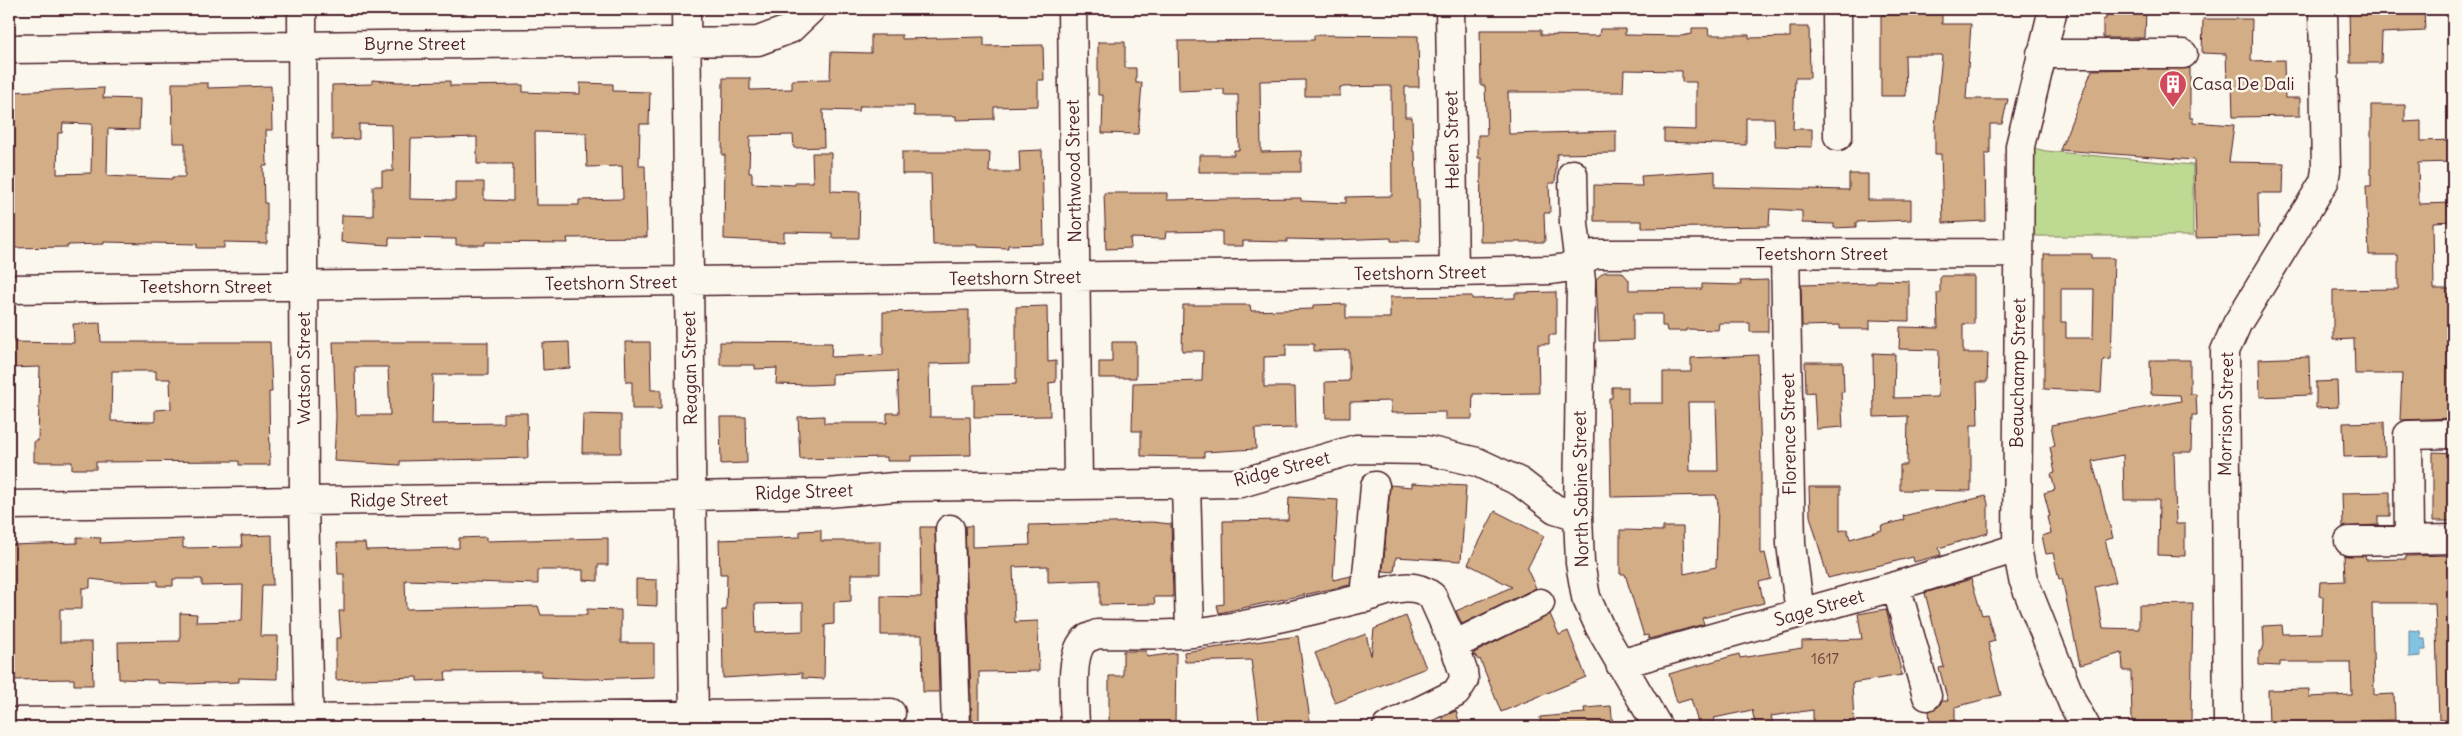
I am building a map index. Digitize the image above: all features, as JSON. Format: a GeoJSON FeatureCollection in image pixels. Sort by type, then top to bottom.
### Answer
{"type":"FeatureCollection","features":[{"type":"Feature","properties":{"kind":"street","name":"Watson Street"},"geometry":{"type":"LineString","coordinates":[[302,9],[304,501],[309,723]]}},
{"type":"Feature","properties":{"kind":"street","name":"Reagan Street"},"geometry":{"type":"LineString","coordinates":[[686,9],[694,721]]}},
{"type":"Feature","properties":{"kind":"street","name":"Byrne Street"},"geometry":{"type":"LineString","coordinates":[[9,49],[302,44],[758,41],[790,29],[811,9]]}},
{"type":"Feature","properties":{"kind":"street","name":"Northwood Street"},"geometry":{"type":"LineString","coordinates":[[1072,9],[1078,483]]}},
{"type":"Feature","properties":{"kind":"street","name":"Helen Street"},"geometry":{"type":"LineString","coordinates":[[1450,9],[1454,272]]}},
{"type":"Feature","properties":{"kind":"street"},"geometry":{"type":"LineString","coordinates":[[1837,9],[1838,136]]}},
{"type":"Feature","properties":{"kind":"street","name":"Beauchamp Street"},"geometry":{"type":"LineString","coordinates":[[2053,9],[2020,146],[2017,548],[2023,579],[2073,704],[2086,727]]}},
{"type":"Feature","properties":{"kind":"street","name":"Morrison Street"},"geometry":{"type":"LineString","coordinates":[[2228,727],[2225,352],[2236,324],[2319,194],[2324,182],[2326,170],[2323,9]]}},
{"type":"Feature","properties":{"kind":"street"},"geometry":{"type":"LineString","coordinates":[[2041,54],[2183,54]]}},
{"type":"Feature","properties":{"kind":"street","name":"North Sabine Street"},"geometry":{"type":"LineString","coordinates":[[1573,174],[1574,224],[1581,281],[1578,516],[1580,563],[1586,597],[1600,628],[1658,727]]}},
{"type":"Feature","properties":{"kind":"street","name":"Teetshorn Street"},"geometry":{"type":"LineString","coordinates":[[9,289],[1454,272],[1551,270],[1565,268],[1595,254],[2019,253]]}},
{"type":"Feature","properties":{"kind":"street","name":"Florence Street"},"geometry":{"type":"LineString","coordinates":[[1785,254],[1791,544],[1800,614]]}},
{"type":"Feature","properties":{"kind":"street"},"geometry":{"type":"LineString","coordinates":[[2409,540],[2408,435],[2453,434]]}},
{"type":"Feature","properties":{"kind":"street","name":"Ridge Street"},"geometry":{"type":"LineString","coordinates":[[9,505],[691,496],[828,493],[894,487],[1078,483],[1241,483],[1356,449],[1426,450],[1477,462],[1520,482],[1555,509],[1578,516]]}},
{"type":"Feature","properties":{"kind":"street"},"geometry":{"type":"LineString","coordinates":[[1186,484],[1190,633]]}},
{"type":"Feature","properties":{"kind":"street"},"geometry":{"type":"LineString","coordinates":[[1365,598],[1375,486]]}},
{"type":"Feature","properties":{"kind":"street"},"geometry":{"type":"LineString","coordinates":[[950,529],[956,727]]}},
{"type":"Feature","properties":{"kind":"street"},"geometry":{"type":"LineString","coordinates":[[2349,541],[2453,539]]}},
{"type":"Feature","properties":{"kind":"street","name":"Sage Street"},"geometry":{"type":"LineString","coordinates":[[1620,664],[1896,586],[2017,548]]}},
{"type":"Feature","properties":{"kind":"street"},"geometry":{"type":"LineString","coordinates":[[1896,586],[1927,696]]}},
{"type":"Feature","properties":{"kind":"street"},"geometry":{"type":"LineString","coordinates":[[1075,727],[1074,668],[1085,640],[1097,634],[1190,633],[1222,629],[1365,598],[1404,587],[1425,591],[1432,596],[1454,645],[1463,671],[1464,680],[1456,693],[1427,719],[1387,727]]}},
{"type":"Feature","properties":{"kind":"street"},"geometry":{"type":"LineString","coordinates":[[1454,645],[1540,604]]}},
{"type":"Feature","properties":{"kind":"street"},"geometry":{"type":"LineString","coordinates":[[9,722],[694,721],[891,714]]}},
{"type":"Feature","properties":{"kind":"green space"},"geometry":{"type":"Polygon","coordinates":[[[2033,148],[2046,151],[2193,165],[2193,236],[2034,236],[2033,148]]]}},
{"type":"Feature","properties":{"kind":"water"},"geometry":{"type":"Polygon","coordinates":[[[2409,630],[2420,631],[2421,639],[2425,639],[2426,650],[2421,650],[2421,656],[2409,657],[2409,630]]]}},
{"type":"Feature","properties":{"kind":"building"},"geometry":{"type":"Polygon","coordinates":[[[2107,9],[2146,9],[2145,38],[2103,38],[2103,19],[2106,19],[2107,9]]]}},
{"type":"Feature","properties":{"kind":"building"},"geometry":{"type":"Polygon","coordinates":[[[2349,9],[2424,9],[2425,31],[2382,33],[2381,63],[2350,63],[2349,9]]]}},
{"type":"Feature","properties":{"kind":"building"},"geometry":{"type":"Polygon","coordinates":[[[1942,14],[1942,24],[1971,24],[1966,99],[2008,99],[2002,124],[1990,124],[1990,154],[1985,154],[1986,221],[1943,223],[1941,154],[1935,154],[1935,126],[1942,55],[1905,55],[1906,96],[1881,96],[1881,15],[1942,14]]]}},
{"type":"Feature","properties":{"kind":"building"},"geometry":{"type":"Polygon","coordinates":[[[2203,19],[2252,19],[2251,61],[2284,60],[2285,98],[2300,98],[2300,116],[2233,117],[2232,83],[2227,84],[2226,54],[2202,53],[2203,19]]]}},
{"type":"Feature","properties":{"kind":"building"},"geometry":{"type":"Polygon","coordinates":[[[1790,27],[1809,27],[1810,78],[1795,78],[1793,129],[1812,129],[1812,147],[1775,146],[1774,118],[1746,118],[1746,145],[1664,142],[1664,129],[1696,130],[1696,82],[1682,82],[1682,71],[1624,70],[1623,92],[1508,92],[1509,134],[1616,131],[1616,153],[1557,154],[1555,183],[1549,183],[1550,213],[1544,213],[1545,242],[1480,242],[1481,158],[1478,158],[1478,135],[1487,135],[1485,86],[1481,86],[1480,30],[1541,30],[1541,35],[1599,36],[1600,29],[1625,29],[1625,35],[1681,36],[1692,34],[1692,28],[1708,28],[1709,35],[1749,35],[1749,38],[1790,37],[1790,27]]]}},
{"type":"Feature","properties":{"kind":"building"},"geometry":{"type":"Polygon","coordinates":[[[871,35],[902,35],[902,39],[984,37],[984,46],[1043,45],[1044,80],[1038,80],[1038,106],[994,107],[994,119],[956,120],[956,116],[914,116],[914,106],[860,106],[859,111],[823,110],[824,147],[794,148],[793,135],[750,136],[749,173],[752,173],[752,183],[795,185],[795,182],[813,182],[812,153],[831,153],[831,191],[860,192],[859,238],[832,238],[832,233],[784,232],[784,242],[724,239],[725,155],[722,155],[723,78],[750,78],[750,90],[792,89],[792,80],[830,79],[831,52],[871,53],[871,35]]]}},
{"type":"Feature","properties":{"kind":"building"},"geometry":{"type":"Polygon","coordinates":[[[1314,35],[1418,36],[1419,87],[1405,87],[1405,117],[1412,117],[1417,199],[1419,199],[1420,241],[1391,241],[1391,238],[1287,239],[1287,242],[1243,241],[1243,246],[1222,246],[1222,231],[1166,232],[1165,239],[1130,238],[1131,248],[1106,249],[1104,193],[1167,193],[1167,200],[1301,198],[1301,201],[1346,203],[1346,197],[1392,196],[1391,86],[1340,87],[1340,96],[1305,96],[1305,80],[1260,81],[1261,152],[1301,151],[1301,172],[1199,172],[1199,155],[1234,155],[1234,150],[1239,150],[1238,95],[1224,95],[1224,89],[1179,91],[1178,41],[1314,40],[1314,35]]]}},
{"type":"Feature","properties":{"kind":"building"},"geometry":{"type":"Polygon","coordinates":[[[1098,42],[1125,42],[1125,68],[1136,68],[1136,83],[1142,83],[1138,134],[1102,133],[1103,95],[1098,95],[1098,42]]]}},
{"type":"Feature","properties":{"kind":"building"},"geometry":{"type":"Polygon","coordinates":[[[2190,68],[2190,118],[2193,118],[2193,122],[2234,125],[2229,162],[2284,163],[2283,193],[2258,193],[2259,236],[2196,238],[2194,160],[2060,150],[2092,70],[2190,68]]]}},
{"type":"Feature","properties":{"kind":"building"},"geometry":{"type":"Polygon","coordinates":[[[372,80],[398,82],[450,81],[450,86],[523,85],[523,92],[580,94],[580,83],[613,84],[613,91],[650,92],[649,124],[640,124],[639,166],[645,166],[647,237],[567,238],[568,243],[485,242],[485,245],[456,245],[456,239],[389,238],[389,245],[341,242],[342,215],[373,216],[373,186],[382,186],[382,171],[393,171],[392,125],[359,124],[359,139],[332,140],[332,85],[372,84],[372,80]],[[535,132],[536,205],[579,205],[579,200],[623,199],[622,166],[587,167],[586,133],[535,132]],[[477,137],[411,139],[410,199],[455,200],[455,182],[484,182],[484,200],[513,201],[513,164],[477,164],[477,137]]]}},
{"type":"Feature","properties":{"kind":"building"},"geometry":{"type":"Polygon","coordinates":[[[172,83],[208,83],[208,88],[271,86],[272,130],[266,130],[267,166],[263,166],[264,203],[267,203],[267,243],[224,242],[224,248],[197,248],[197,244],[104,242],[104,244],[68,245],[68,247],[9,248],[9,92],[104,88],[103,98],[140,99],[139,130],[108,129],[107,176],[172,179],[172,177],[185,177],[185,143],[173,143],[172,83]],[[63,123],[62,133],[58,133],[57,174],[91,173],[92,124],[63,123]]]}},
{"type":"Feature","properties":{"kind":"building"},"geometry":{"type":"Polygon","coordinates":[[[2371,105],[2405,105],[2405,122],[2421,121],[2421,141],[2453,140],[2453,162],[2418,163],[2419,204],[2453,203],[2453,221],[2433,222],[2434,289],[2450,289],[2453,418],[2400,420],[2402,374],[2355,374],[2354,339],[2333,340],[2333,290],[2398,289],[2398,255],[2369,255],[2366,186],[2371,186],[2371,105]]]}},
{"type":"Feature","properties":{"kind":"building"},"geometry":{"type":"Polygon","coordinates":[[[1042,150],[1044,244],[1008,245],[1008,248],[978,247],[978,245],[933,245],[931,174],[902,174],[902,152],[990,152],[989,172],[1020,172],[1019,151],[1042,150]]]}},
{"type":"Feature","properties":{"kind":"building"},"geometry":{"type":"Polygon","coordinates":[[[1715,171],[1715,187],[1849,190],[1849,174],[1868,174],[1868,200],[1911,200],[1911,220],[1856,222],[1856,227],[1834,228],[1834,224],[1802,223],[1802,211],[1770,209],[1769,226],[1642,228],[1642,221],[1594,221],[1594,185],[1642,186],[1641,176],[1715,171]]]}},
{"type":"Feature","properties":{"kind":"building"},"geometry":{"type":"Polygon","coordinates":[[[2044,254],[2091,254],[2091,258],[2114,258],[2111,359],[2103,360],[2101,392],[2044,389],[2044,254]],[[2061,289],[2061,322],[2066,322],[2066,338],[2093,338],[2094,289],[2061,289]]]}},
{"type":"Feature","properties":{"kind":"building"},"geometry":{"type":"Polygon","coordinates":[[[1604,272],[1622,272],[1629,280],[1629,290],[1702,289],[1702,284],[1741,285],[1740,281],[1768,280],[1768,332],[1750,332],[1750,323],[1719,323],[1718,330],[1686,329],[1686,331],[1667,331],[1666,326],[1662,326],[1662,314],[1633,314],[1633,340],[1599,341],[1596,279],[1604,272]]]}},
{"type":"Feature","properties":{"kind":"building"},"geometry":{"type":"Polygon","coordinates":[[[1940,276],[1974,276],[1974,324],[1963,324],[1963,353],[1988,353],[1987,382],[1977,382],[1978,425],[1971,425],[1971,491],[1900,490],[1900,465],[1907,465],[1908,416],[1874,417],[1873,353],[1895,354],[1894,398],[1938,397],[1939,350],[1899,349],[1900,327],[1938,328],[1937,293],[1940,293],[1940,276]]]}},
{"type":"Feature","properties":{"kind":"building"},"geometry":{"type":"Polygon","coordinates":[[[1876,280],[1909,281],[1909,321],[1870,320],[1870,329],[1840,329],[1840,325],[1802,326],[1801,285],[1876,283],[1876,280]]]}},
{"type":"Feature","properties":{"kind":"building"},"geometry":{"type":"Polygon","coordinates":[[[1556,292],[1556,335],[1549,335],[1549,344],[1538,344],[1539,393],[1473,394],[1472,419],[1445,419],[1445,412],[1391,413],[1391,401],[1350,402],[1350,418],[1326,418],[1325,382],[1349,381],[1349,350],[1314,351],[1314,344],[1286,344],[1286,356],[1264,357],[1264,387],[1295,387],[1296,428],[1255,429],[1256,449],[1204,452],[1204,457],[1141,456],[1141,431],[1132,431],[1133,383],[1202,381],[1203,351],[1182,351],[1183,305],[1250,305],[1251,311],[1313,309],[1313,305],[1346,304],[1346,318],[1390,318],[1390,297],[1472,296],[1472,299],[1515,298],[1515,293],[1556,292]]]}},
{"type":"Feature","properties":{"kind":"building"},"geometry":{"type":"Polygon","coordinates":[[[1047,306],[1048,362],[1056,361],[1056,382],[1049,383],[1050,416],[974,417],[974,385],[1016,384],[1016,307],[1047,306]]]}},
{"type":"Feature","properties":{"kind":"building"},"geometry":{"type":"Polygon","coordinates":[[[969,310],[969,363],[929,364],[930,417],[970,417],[971,455],[911,456],[911,461],[887,461],[887,457],[800,459],[798,417],[824,416],[824,423],[887,423],[887,413],[899,413],[897,371],[832,374],[832,384],[776,384],[777,368],[755,369],[755,365],[720,365],[720,342],[832,343],[831,357],[883,355],[883,312],[969,310]]]}},
{"type":"Feature","properties":{"kind":"building"},"geometry":{"type":"Polygon","coordinates":[[[100,323],[101,342],[270,342],[272,392],[269,392],[270,465],[239,465],[239,461],[96,462],[96,469],[72,469],[72,462],[34,462],[34,441],[38,441],[40,367],[9,368],[9,342],[74,343],[73,324],[100,323]],[[112,371],[111,421],[155,422],[155,410],[171,409],[170,379],[156,379],[156,371],[112,371]]]}},
{"type":"Feature","properties":{"kind":"building"},"geometry":{"type":"Polygon","coordinates":[[[333,342],[488,342],[488,375],[433,375],[432,424],[503,423],[503,413],[527,413],[528,458],[400,461],[400,465],[334,461],[336,416],[333,342]],[[355,367],[356,415],[390,415],[388,367],[355,367]]]}},
{"type":"Feature","properties":{"kind":"building"},"geometry":{"type":"Polygon","coordinates":[[[569,342],[570,368],[543,370],[542,343],[569,342]]]}},
{"type":"Feature","properties":{"kind":"building"},"geometry":{"type":"Polygon","coordinates":[[[625,342],[650,342],[651,390],[661,390],[661,409],[632,409],[632,382],[626,382],[625,342]]]}},
{"type":"Feature","properties":{"kind":"building"},"geometry":{"type":"Polygon","coordinates":[[[1112,342],[1136,342],[1136,378],[1099,378],[1099,362],[1112,362],[1112,342]]]}},
{"type":"Feature","properties":{"kind":"building"},"geometry":{"type":"Polygon","coordinates":[[[1758,355],[1761,554],[1765,553],[1771,579],[1759,582],[1764,603],[1702,618],[1704,624],[1649,639],[1648,635],[1644,636],[1625,574],[1620,574],[1620,530],[1663,531],[1663,527],[1683,527],[1684,574],[1716,567],[1718,504],[1716,495],[1611,497],[1609,398],[1612,398],[1612,387],[1628,387],[1628,403],[1663,403],[1663,372],[1691,372],[1691,358],[1758,355]],[[1688,402],[1690,471],[1718,471],[1716,402],[1688,402]]]}},
{"type":"Feature","properties":{"kind":"building"},"geometry":{"type":"Polygon","coordinates":[[[2309,357],[2310,395],[2260,397],[2259,359],[2309,357]]]}},
{"type":"Feature","properties":{"kind":"building"},"geometry":{"type":"Polygon","coordinates":[[[2150,360],[2190,360],[2190,394],[2196,394],[2197,415],[2192,415],[2191,452],[2174,452],[2176,524],[2185,524],[2185,556],[2158,555],[2159,500],[2124,500],[2123,455],[2092,461],[2113,538],[2105,540],[2116,582],[2095,587],[2103,628],[2139,629],[2139,605],[2193,604],[2191,721],[2132,722],[2131,671],[2123,671],[2122,653],[2080,665],[2062,579],[2059,579],[2053,553],[2046,554],[2042,536],[2051,533],[2047,517],[2050,516],[2044,493],[2055,490],[2051,474],[2055,473],[2050,447],[2055,446],[2051,425],[2181,401],[2180,395],[2151,394],[2150,360]]]}},
{"type":"Feature","properties":{"kind":"building"},"geometry":{"type":"Polygon","coordinates":[[[1805,362],[1843,362],[1844,392],[1841,392],[1843,427],[1816,429],[1814,392],[1806,393],[1805,362]]]}},
{"type":"Feature","properties":{"kind":"building"},"geometry":{"type":"Polygon","coordinates":[[[2337,381],[2338,407],[2316,408],[2316,382],[2337,381]]]}},
{"type":"Feature","properties":{"kind":"building"},"geometry":{"type":"Polygon","coordinates":[[[583,414],[621,415],[621,453],[582,453],[583,414]]]}},
{"type":"Feature","properties":{"kind":"building"},"geometry":{"type":"Polygon","coordinates":[[[720,417],[746,417],[747,463],[721,464],[720,417]]]}},
{"type":"Feature","properties":{"kind":"building"},"geometry":{"type":"Polygon","coordinates":[[[2384,422],[2385,456],[2344,457],[2343,423],[2384,422]]]}},
{"type":"Feature","properties":{"kind":"building"},"geometry":{"type":"Polygon","coordinates":[[[2433,452],[2453,453],[2453,521],[2433,521],[2433,452]]]}},
{"type":"Feature","properties":{"kind":"building"},"geometry":{"type":"Polygon","coordinates":[[[1412,483],[1466,486],[1461,561],[1396,557],[1394,572],[1383,571],[1390,485],[1412,487],[1412,483]]]}},
{"type":"Feature","properties":{"kind":"building"},"geometry":{"type":"Polygon","coordinates":[[[1809,487],[1840,487],[1840,531],[1847,529],[1850,539],[1882,530],[1881,526],[1904,520],[1903,516],[1986,496],[1988,504],[1988,533],[1939,548],[1941,555],[1914,562],[1913,557],[1828,578],[1810,516],[1809,487]]]}},
{"type":"Feature","properties":{"kind":"building"},"geometry":{"type":"Polygon","coordinates":[[[2390,492],[2390,516],[2378,516],[2378,525],[2343,527],[2342,493],[2390,492]]]}},
{"type":"Feature","properties":{"kind":"building"},"geometry":{"type":"Polygon","coordinates":[[[1289,497],[1338,500],[1333,580],[1351,576],[1350,585],[1219,613],[1217,605],[1224,604],[1223,521],[1288,520],[1289,497]]]}},
{"type":"Feature","properties":{"kind":"building"},"geometry":{"type":"Polygon","coordinates":[[[1495,511],[1544,536],[1527,569],[1536,588],[1462,624],[1456,611],[1512,587],[1468,564],[1495,511]]]}},
{"type":"Feature","properties":{"kind":"building"},"geometry":{"type":"Polygon","coordinates":[[[1152,522],[1171,524],[1173,597],[1154,597],[1155,604],[1100,605],[1100,580],[1048,582],[1048,566],[1013,567],[1015,622],[1038,621],[1039,671],[979,672],[979,724],[972,724],[965,526],[972,526],[972,547],[1030,545],[1029,525],[1152,522]]]}},
{"type":"Feature","properties":{"kind":"building"},"geometry":{"type":"Polygon","coordinates":[[[920,527],[935,527],[939,692],[923,692],[922,635],[881,635],[881,596],[921,597],[920,527]]]}},
{"type":"Feature","properties":{"kind":"building"},"geometry":{"type":"Polygon","coordinates":[[[821,530],[821,541],[880,541],[880,574],[851,574],[851,601],[834,602],[834,624],[825,625],[824,679],[802,678],[802,673],[723,678],[722,610],[726,610],[727,574],[720,574],[719,540],[800,537],[800,531],[821,530]],[[803,603],[755,604],[756,633],[803,631],[803,603]]]}},
{"type":"Feature","properties":{"kind":"building"},"geometry":{"type":"Polygon","coordinates":[[[272,535],[273,585],[262,585],[260,636],[278,636],[277,679],[239,678],[239,682],[185,684],[157,683],[157,680],[119,679],[118,642],[180,641],[180,613],[197,614],[196,622],[242,621],[243,585],[202,586],[202,579],[173,579],[173,586],[158,586],[158,581],[117,582],[90,579],[90,588],[82,588],[82,609],[60,609],[60,642],[92,642],[93,685],[74,685],[74,679],[9,680],[9,545],[77,543],[77,537],[101,538],[100,543],[183,539],[183,548],[242,547],[241,536],[272,535]]]}},
{"type":"Feature","properties":{"kind":"building"},"geometry":{"type":"Polygon","coordinates":[[[486,537],[486,541],[608,538],[608,565],[598,565],[598,581],[583,580],[583,570],[538,570],[538,584],[405,580],[406,609],[538,606],[541,615],[587,615],[587,609],[621,610],[621,643],[654,643],[654,677],[586,679],[541,677],[541,671],[445,672],[446,680],[417,681],[417,677],[336,680],[336,638],[341,638],[339,611],[344,611],[344,574],[338,574],[337,543],[365,543],[366,550],[459,548],[459,538],[486,537]]]}},
{"type":"Feature","properties":{"kind":"building"},"geometry":{"type":"Polygon","coordinates":[[[2344,555],[2365,556],[2366,560],[2406,559],[2406,556],[2453,555],[2453,720],[2439,720],[2435,603],[2372,603],[2374,695],[2394,694],[2395,720],[2323,722],[2323,727],[2269,727],[2268,690],[2309,689],[2309,697],[2352,695],[2351,662],[2280,662],[2280,666],[2259,665],[2259,651],[2262,651],[2264,645],[2263,626],[2282,625],[2283,634],[2322,633],[2323,597],[2319,596],[2320,582],[2345,581],[2344,555]]]}},
{"type":"Feature","properties":{"kind":"building"},"geometry":{"type":"Polygon","coordinates":[[[636,579],[657,580],[657,606],[636,605],[636,579]]]}},
{"type":"Feature","properties":{"kind":"building"},"geometry":{"type":"Polygon","coordinates":[[[1971,579],[1982,615],[1987,614],[1995,641],[1988,643],[2001,695],[1955,707],[1955,721],[1930,722],[1929,711],[1938,707],[1942,701],[1948,701],[1939,668],[1944,667],[1925,593],[1971,579]]]}},
{"type":"Feature","properties":{"kind":"building"},"geometry":{"type":"Polygon","coordinates":[[[1886,609],[1902,675],[1852,683],[1854,722],[1813,723],[1813,710],[1771,716],[1773,724],[1756,727],[1752,710],[1714,718],[1715,721],[1699,726],[1691,699],[1677,703],[1669,674],[1739,654],[1740,658],[1802,648],[1802,641],[1862,639],[1858,614],[1886,609]]]}},
{"type":"Feature","properties":{"kind":"building"},"geometry":{"type":"Polygon","coordinates":[[[1550,614],[1559,635],[1568,631],[1586,677],[1501,712],[1480,659],[1478,660],[1474,653],[1550,614]]]}},
{"type":"Feature","properties":{"kind":"building"},"geometry":{"type":"Polygon","coordinates":[[[1406,616],[1426,668],[1335,703],[1315,653],[1366,634],[1371,656],[1374,629],[1406,616]]]}},
{"type":"Feature","properties":{"kind":"building"},"geometry":{"type":"Polygon","coordinates":[[[1298,636],[1311,727],[1260,727],[1251,660],[1185,662],[1184,652],[1298,636]]]}},
{"type":"Feature","properties":{"kind":"building"},"geometry":{"type":"Polygon","coordinates":[[[1123,651],[1146,651],[1147,657],[1176,653],[1175,724],[1109,724],[1109,676],[1123,676],[1123,651]]]}},
{"type":"Feature","properties":{"kind":"building"},"geometry":{"type":"Polygon","coordinates":[[[1611,706],[1613,727],[1541,727],[1540,717],[1585,713],[1584,708],[1611,706]]]}},
{"type":"Feature","properties":{"kind":"building"},"geometry":{"type":"Polygon","coordinates":[[[1456,711],[1461,727],[1445,727],[1442,717],[1456,711]]]}},
{"type":"Feature","properties":{"kind":"place","name":"Casa De Dali"},"geometry":{"type":"Point","coordinates":[2173,108]}}]}
